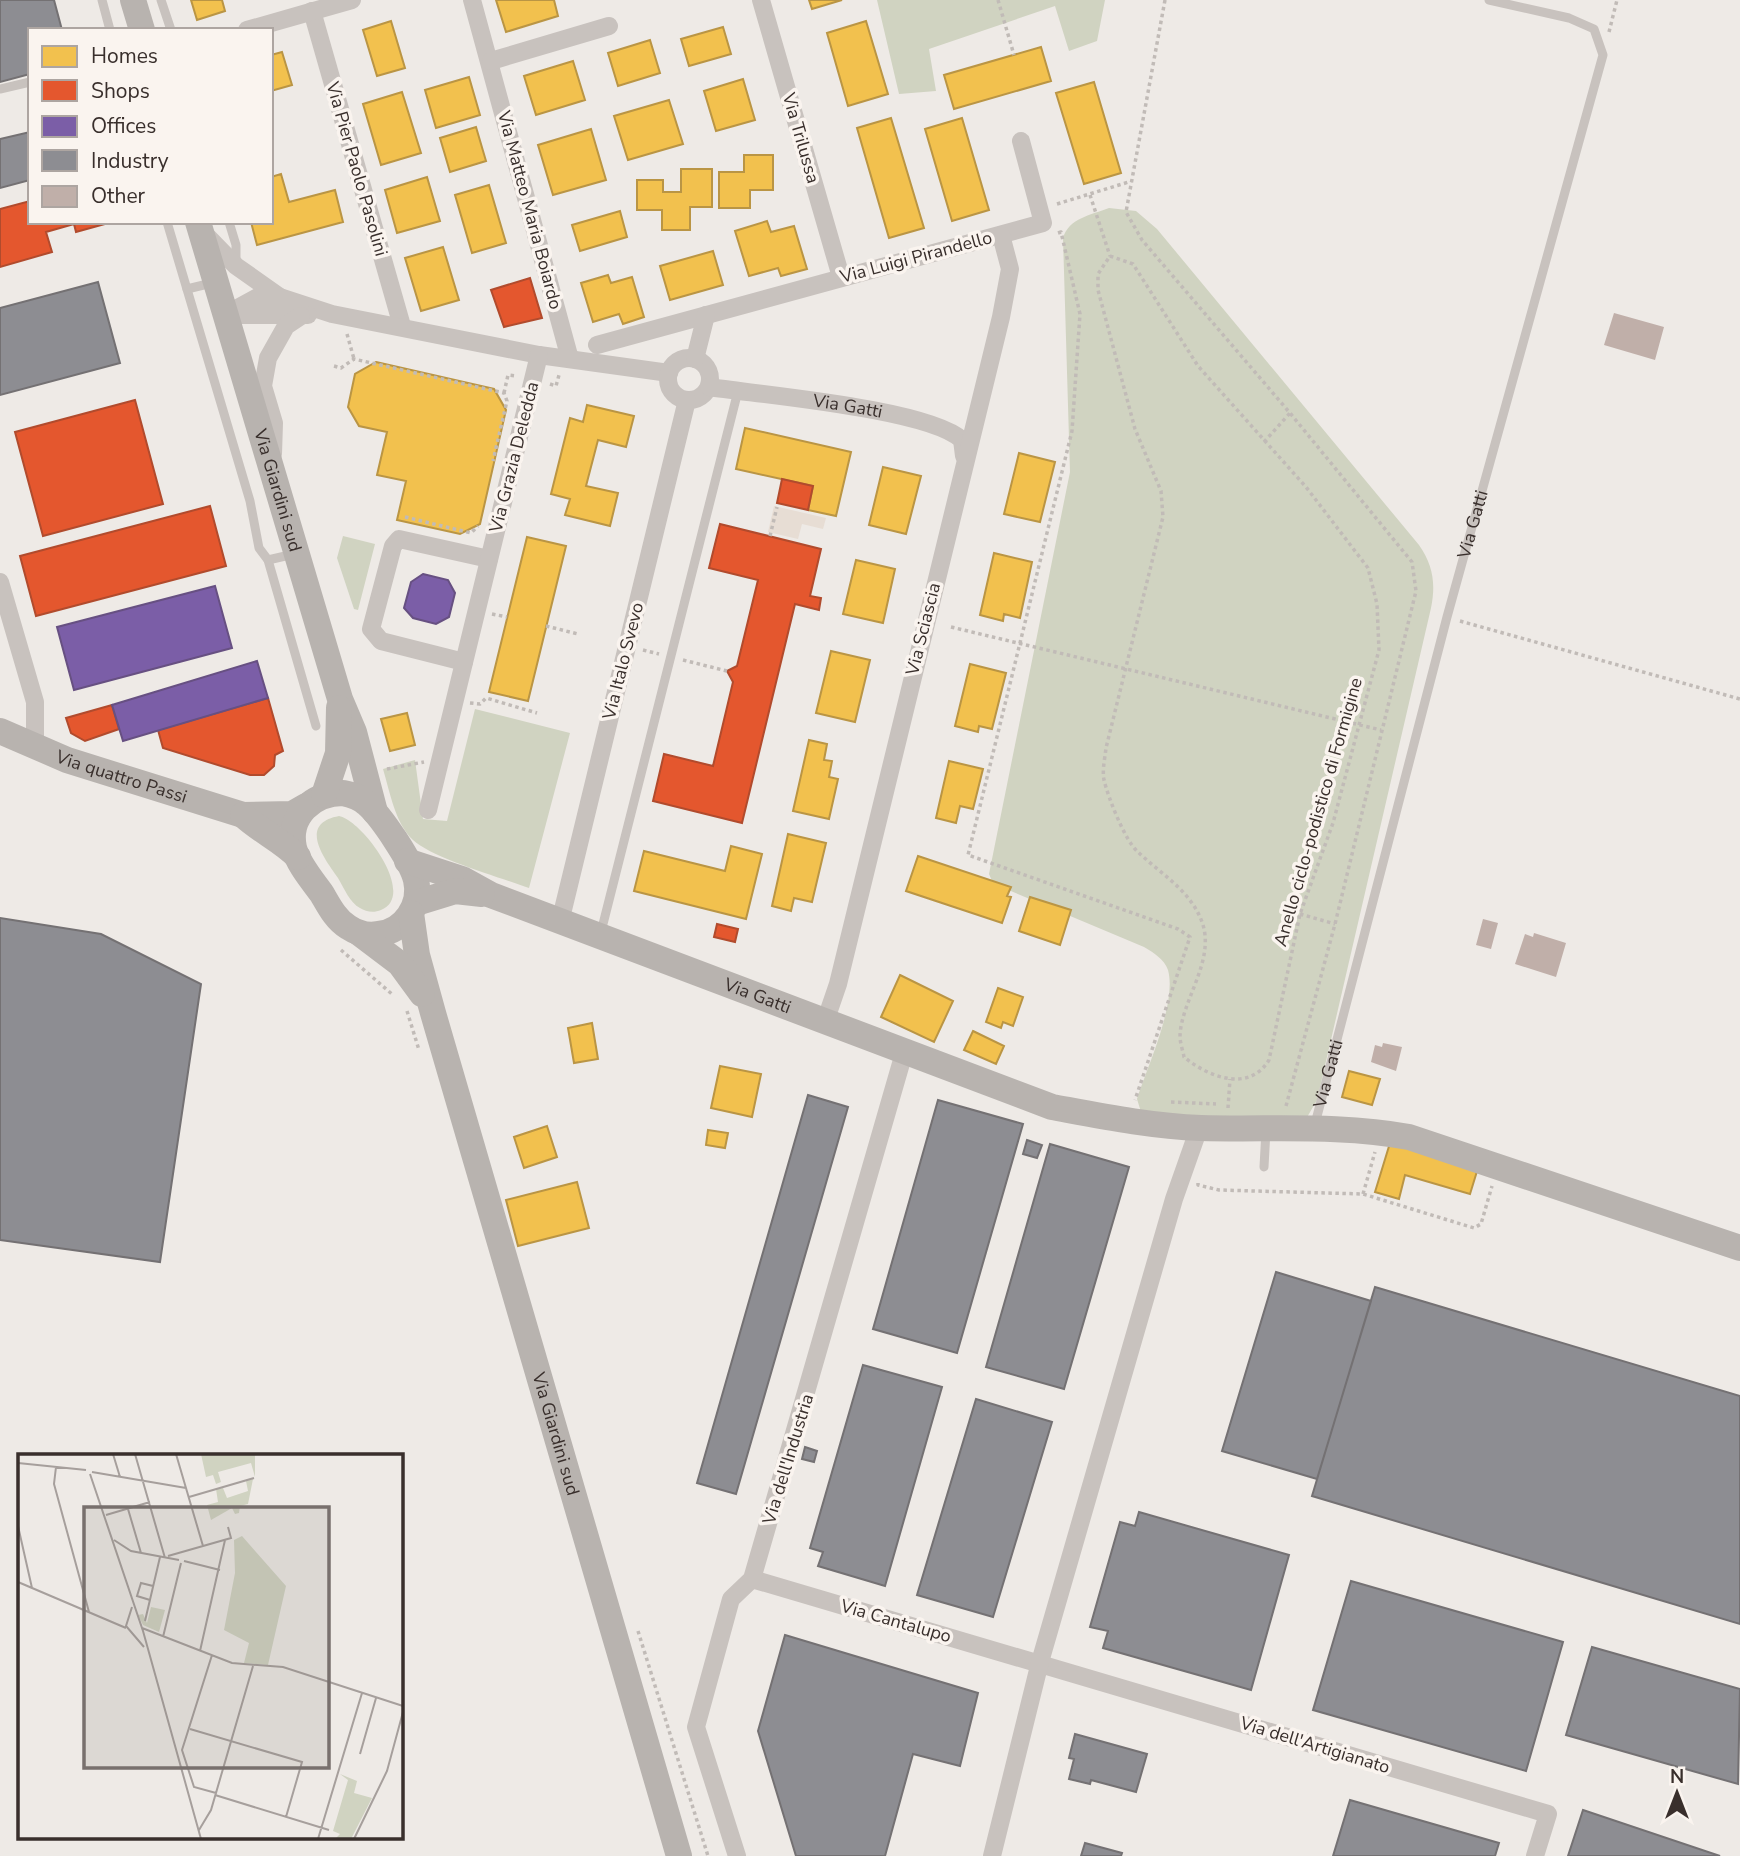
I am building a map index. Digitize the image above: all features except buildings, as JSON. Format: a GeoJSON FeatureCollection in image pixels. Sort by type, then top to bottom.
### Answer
{"type":"FeatureCollection","features":[{"type":"Feature","properties":{"kind":"main road"},"geometry":{"type":"LineString","coordinates":[[134,0],[141,28]]}},
{"type":"Feature","properties":{"kind":"main road","name":"Via Giardini sud"},"geometry":{"type":"LineString","coordinates":[[199,225],[226,274],[225,315],[340,699],[354,733],[375,812],[407,861],[416,881],[414,908],[417,955],[678,1856]]}},
{"type":"Feature","properties":{"kind":"main road","name":"Via Giardini sud"},"geometry":{"type":"LineString","coordinates":[[340,699],[338,753],[315,801],[295,825],[294,847],[298,858],[348,938],[400,964],[433,1013]]}},
{"type":"Feature","properties":{"kind":"main road","name":"Via quattro Passi"},"geometry":{"type":"LineString","coordinates":[[0,731],[67,760],[243,815],[292,814],[315,801]]}},
{"type":"Feature","properties":{"kind":"main road","name":"Via Giardini sud"},"geometry":{"type":"LineString","coordinates":[[315,801],[352,795],[375,812]]}},
{"type":"Feature","properties":{"kind":"main road","name":"Via quattro Passi"},"geometry":{"type":"LineString","coordinates":[[243,815],[282,841],[298,858]]}},
{"type":"Feature","properties":{"kind":"main road","name":"Via Gatti"},"geometry":{"type":"LineString","coordinates":[[407,861],[462,879],[491,895],[560,922],[1052,1107],[1129,1122],[1199,1128],[1231,1113],[1270,1117],[1314,1129],[1371,1130],[1409,1137],[1740,1248]]}},
{"type":"Feature","properties":{"kind":"main road","name":"Via Gatti"},"geometry":{"type":"LineString","coordinates":[[414,908],[455,891],[491,895]]}},
{"type":"Feature","properties":{"kind":"main road"},"geometry":{"type":"LineString","coordinates":[[348,938],[387,933],[405,922],[414,908]]}},
{"type":"Feature","properties":{"kind":"street"},"geometry":{"type":"LineString","coordinates":[[254,28],[352,0]]}},
{"type":"Feature","properties":{"kind":"street","name":"Via Matteo Maria Boiardo"},"geometry":{"type":"LineString","coordinates":[[472,0],[491,61],[570,359]]}},
{"type":"Feature","properties":{"kind":"street","name":"Via Trilussa"},"geometry":{"type":"LineString","coordinates":[[761,0],[841,277]]}},
{"type":"Feature","properties":{"kind":"street","name":"Via Pier Paolo Pasolini"},"geometry":{"type":"LineString","coordinates":[[312,11],[402,326]]}},
{"type":"Feature","properties":{"kind":"street"},"geometry":{"type":"LineString","coordinates":[[491,61],[609,26]]}},
{"type":"Feature","properties":{"kind":"street"},"geometry":{"type":"LineString","coordinates":[[1021,141],[1039,208]]}},
{"type":"Feature","properties":{"kind":"street","name":"Via Luigi Pirandello"},"geometry":{"type":"LineString","coordinates":[[597,345],[1043,223],[1039,208]]}},
{"type":"Feature","properties":{"kind":"street","name":"Via Sciascia"},"geometry":{"type":"LineString","coordinates":[[825,1023],[838,985],[1009,282],[1010,269],[1001,235]]}},
{"type":"Feature","properties":{"kind":"street"},"geometry":{"type":"LineString","coordinates":[[226,274],[280,298],[332,314],[539,355],[669,373]]}},
{"type":"Feature","properties":{"kind":"street"},"geometry":{"type":"LineString","coordinates":[[225,315],[258,298],[280,298]]}},
{"type":"Feature","properties":{"kind":"street"},"geometry":{"type":"LineString","coordinates":[[225,315],[254,317],[283,313],[301,316],[332,314]]}},
{"type":"Feature","properties":{"kind":"street"},"geometry":{"type":"LineString","coordinates":[[695,359],[706,315]]}},
{"type":"Feature","properties":{"kind":"street"},"geometry":{"type":"LineString","coordinates":[[272,468],[274,423],[264,386],[268,358],[286,326],[301,316]]}},
{"type":"Feature","properties":{"kind":"street","name":"Via Grazia Deledda"},"geometry":{"type":"LineString","coordinates":[[428,810],[539,355]]}},
{"type":"Feature","properties":{"kind":"street"},"geometry":{"type":"LineString","coordinates":[[682,359],[695,359],[708,369],[709,387],[703,395],[687,400],[672,391],[669,373],[682,359]]}},
{"type":"Feature","properties":{"kind":"street","name":"Via Gatti"},"geometry":{"type":"LineString","coordinates":[[709,387],[880,412],[935,426],[962,440],[964,460]]}},
{"type":"Feature","properties":{"kind":"street","name":"Via Italo Svevo"},"geometry":{"type":"LineString","coordinates":[[560,922],[687,400]]}},
{"type":"Feature","properties":{"kind":"street"},"geometry":{"type":"LineString","coordinates":[[464,662],[382,641],[371,629],[393,545],[399,539],[489,559]]}},
{"type":"Feature","properties":{"kind":"street"},"geometry":{"type":"LineString","coordinates":[[0,582],[35,702],[35,746]]}},
{"type":"Feature","properties":{"kind":"street","name":"Via dell'Industria"},"geometry":{"type":"LineString","coordinates":[[737,1856],[696,1727],[731,1599],[752,1579],[904,1053]]}},
{"type":"Feature","properties":{"kind":"street"},"geometry":{"type":"LineString","coordinates":[[992,1856],[1040,1662],[1174,1199],[1199,1128]]}},
{"type":"Feature","properties":{"kind":"street","name":"Via Cantalupo"},"geometry":{"type":"LineString","coordinates":[[752,1579],[1040,1662]]}},
{"type":"Feature","properties":{"kind":"street","name":"Via dell'Artigianato"},"geometry":{"type":"LineString","coordinates":[[1040,1662],[1548,1814],[1535,1856]]}},
{"type":"Feature","properties":{"kind":"lane"},"geometry":{"type":"LineString","coordinates":[[102,0],[109,28]]}},
{"type":"Feature","properties":{"kind":"lane"},"geometry":{"type":"LineString","coordinates":[[161,0],[170,28]]}},
{"type":"Feature","properties":{"kind":"lane"},"geometry":{"type":"LineString","coordinates":[[1489,0],[1569,18],[1594,29],[1603,55]]}},
{"type":"Feature","properties":{"kind":"lane","name":"Via Gatti"},"geometry":{"type":"LineString","coordinates":[[1314,1129],[1447,617],[1603,55]]}},
{"type":"Feature","properties":{"kind":"lane"},"geometry":{"type":"LineString","coordinates":[[0,89],[28,82]]}},
{"type":"Feature","properties":{"kind":"lane"},"geometry":{"type":"LineString","coordinates":[[168,224],[250,501],[259,548],[268,560],[316,726]]}},
{"type":"Feature","properties":{"kind":"lane"},"geometry":{"type":"LineString","coordinates":[[187,289],[226,274],[236,244],[230,224]]}},
{"type":"Feature","properties":{"kind":"lane"},"geometry":{"type":"LineString","coordinates":[[599,937],[738,391]]}},
{"type":"Feature","properties":{"kind":"lane"},"geometry":{"type":"LineString","coordinates":[[268,560],[297,554]]}},
{"type":"Feature","properties":{"kind":"lane"},"geometry":{"type":"LineString","coordinates":[[1264,1167],[1270,1117]]}},
{"type":"Feature","properties":{"kind":"path"},"geometry":{"type":"LineString","coordinates":[[998,0],[1014,55]]}},
{"type":"Feature","properties":{"kind":"path"},"geometry":{"type":"LineString","coordinates":[[1164,0],[1126,212],[1142,240],[1290,413],[1412,562],[1416,591],[1335,924],[1285,1107],[1270,1117]]}},
{"type":"Feature","properties":{"kind":"path"},"geometry":{"type":"LineString","coordinates":[[1603,55],[1617,0]]}},
{"type":"Feature","properties":{"kind":"path"},"geometry":{"type":"LineString","coordinates":[[1039,208],[1132,181]]}},
{"type":"Feature","properties":{"kind":"path"},"geometry":{"type":"LineString","coordinates":[[1090,194],[1110,256],[1098,274],[1098,290],[1135,429],[1161,491],[1163,517],[1106,748],[1104,778],[1116,813],[1136,850],[1165,872],[1195,907],[1203,924],[1205,942],[1181,1036],[1184,1058],[1204,1073],[1230,1079],[1231,1113],[1162,1101]]}},
{"type":"Feature","properties":{"kind":"path"},"geometry":{"type":"LineString","coordinates":[[1050,236],[1061,232],[1080,314],[1072,431],[968,855],[1178,929],[1190,937],[1135,1100],[1149,1101]]}},
{"type":"Feature","properties":{"kind":"path","name":"Anello ciclo-podistico di Formigine"},"geometry":{"type":"LineString","coordinates":[[1110,256],[1133,264],[1198,366],[1306,487],[1368,568],[1377,604],[1379,650],[1333,823],[1300,914],[1269,1060],[1262,1072],[1230,1079]]}},
{"type":"Feature","properties":{"kind":"path"},"geometry":{"type":"LineString","coordinates":[[347,334],[354,359]]}},
{"type":"Feature","properties":{"kind":"path"},"geometry":{"type":"LineString","coordinates":[[334,366],[341,368],[354,359],[504,393],[507,401],[493,463]]}},
{"type":"Feature","properties":{"kind":"path"},"geometry":{"type":"LineString","coordinates":[[1264,442],[1290,413]]}},
{"type":"Feature","properties":{"kind":"path"},"geometry":{"type":"LineString","coordinates":[[770,536],[777,507]]}},
{"type":"Feature","properties":{"kind":"path"},"geometry":{"type":"LineString","coordinates":[[405,517],[471,533],[478,528],[481,515]]}},
{"type":"Feature","properties":{"kind":"path"},"geometry":{"type":"LineString","coordinates":[[1447,617],[1740,699]]}},
{"type":"Feature","properties":{"kind":"path"},"geometry":{"type":"LineString","coordinates":[[546,626],[578,634]]}},
{"type":"Feature","properties":{"kind":"path"},"geometry":{"type":"LineString","coordinates":[[951,627],[1381,730]]}},
{"type":"Feature","properties":{"kind":"path"},"geometry":{"type":"LineString","coordinates":[[454,702],[480,704],[486,698],[537,713]]}},
{"type":"Feature","properties":{"kind":"path"},"geometry":{"type":"LineString","coordinates":[[374,772],[440,758]]}},
{"type":"Feature","properties":{"kind":"path"},"geometry":{"type":"LineString","coordinates":[[1300,914],[1335,924]]}},
{"type":"Feature","properties":{"kind":"path"},"geometry":{"type":"LineString","coordinates":[[348,938],[344,955],[395,996]]}},
{"type":"Feature","properties":{"kind":"path"},"geometry":{"type":"LineString","coordinates":[[405,1004],[421,1057]]}},
{"type":"Feature","properties":{"kind":"path"},"geometry":{"type":"LineString","coordinates":[[1198,1185],[1219,1190],[1363,1194],[1474,1228],[1481,1224],[1496,1176]]}},
{"type":"Feature","properties":{"kind":"path"},"geometry":{"type":"LineString","coordinates":[[638,1629],[708,1856]]}},
{"type":"Feature","properties":{"kind":"green space"},"geometry":{"type":"Polygon","coordinates":[[[877,0],[1105,0],[1097,41],[1069,51],[1055,6],[929,49],[936,91],[899,94],[877,0]]]}},
{"type":"Feature","properties":{"kind":"green space"},"geometry":{"type":"Polygon","coordinates":[[[1109,208],[1136,211],[1157,229],[1419,545],[1432,575],[1431,608],[1317,1100],[1306,1119],[1295,1123],[1141,1112],[1137,1099],[1160,1034],[1168,999],[1170,984],[1166,966],[1144,947],[999,886],[993,883],[989,874],[1070,472],[1063,238],[1075,222],[1109,208]]]}},
{"type":"Feature","properties":{"kind":"green space"},"geometry":{"type":"Polygon","coordinates":[[[343,536],[375,544],[358,610],[354,609],[337,558],[343,536]]]}},
{"type":"Feature","properties":{"kind":"green space"},"geometry":{"type":"Polygon","coordinates":[[[475,709],[570,733],[529,888],[422,847],[402,825],[391,797],[383,769],[415,760],[423,819],[447,821],[475,709]]]}},
{"type":"Feature","properties":{"kind":"green space"},"geometry":{"type":"Polygon","coordinates":[[[339,816],[360,830],[382,859],[390,875],[393,890],[391,902],[381,910],[367,911],[353,903],[322,852],[318,843],[319,826],[326,820],[339,816]]]}},
{"type":"Feature","properties":{"kind":"shaded area"},"geometry":{"type":"Polygon","coordinates":[[[774,506],[826,518],[823,529],[802,524],[798,539],[768,532],[774,506]]]}}]}
